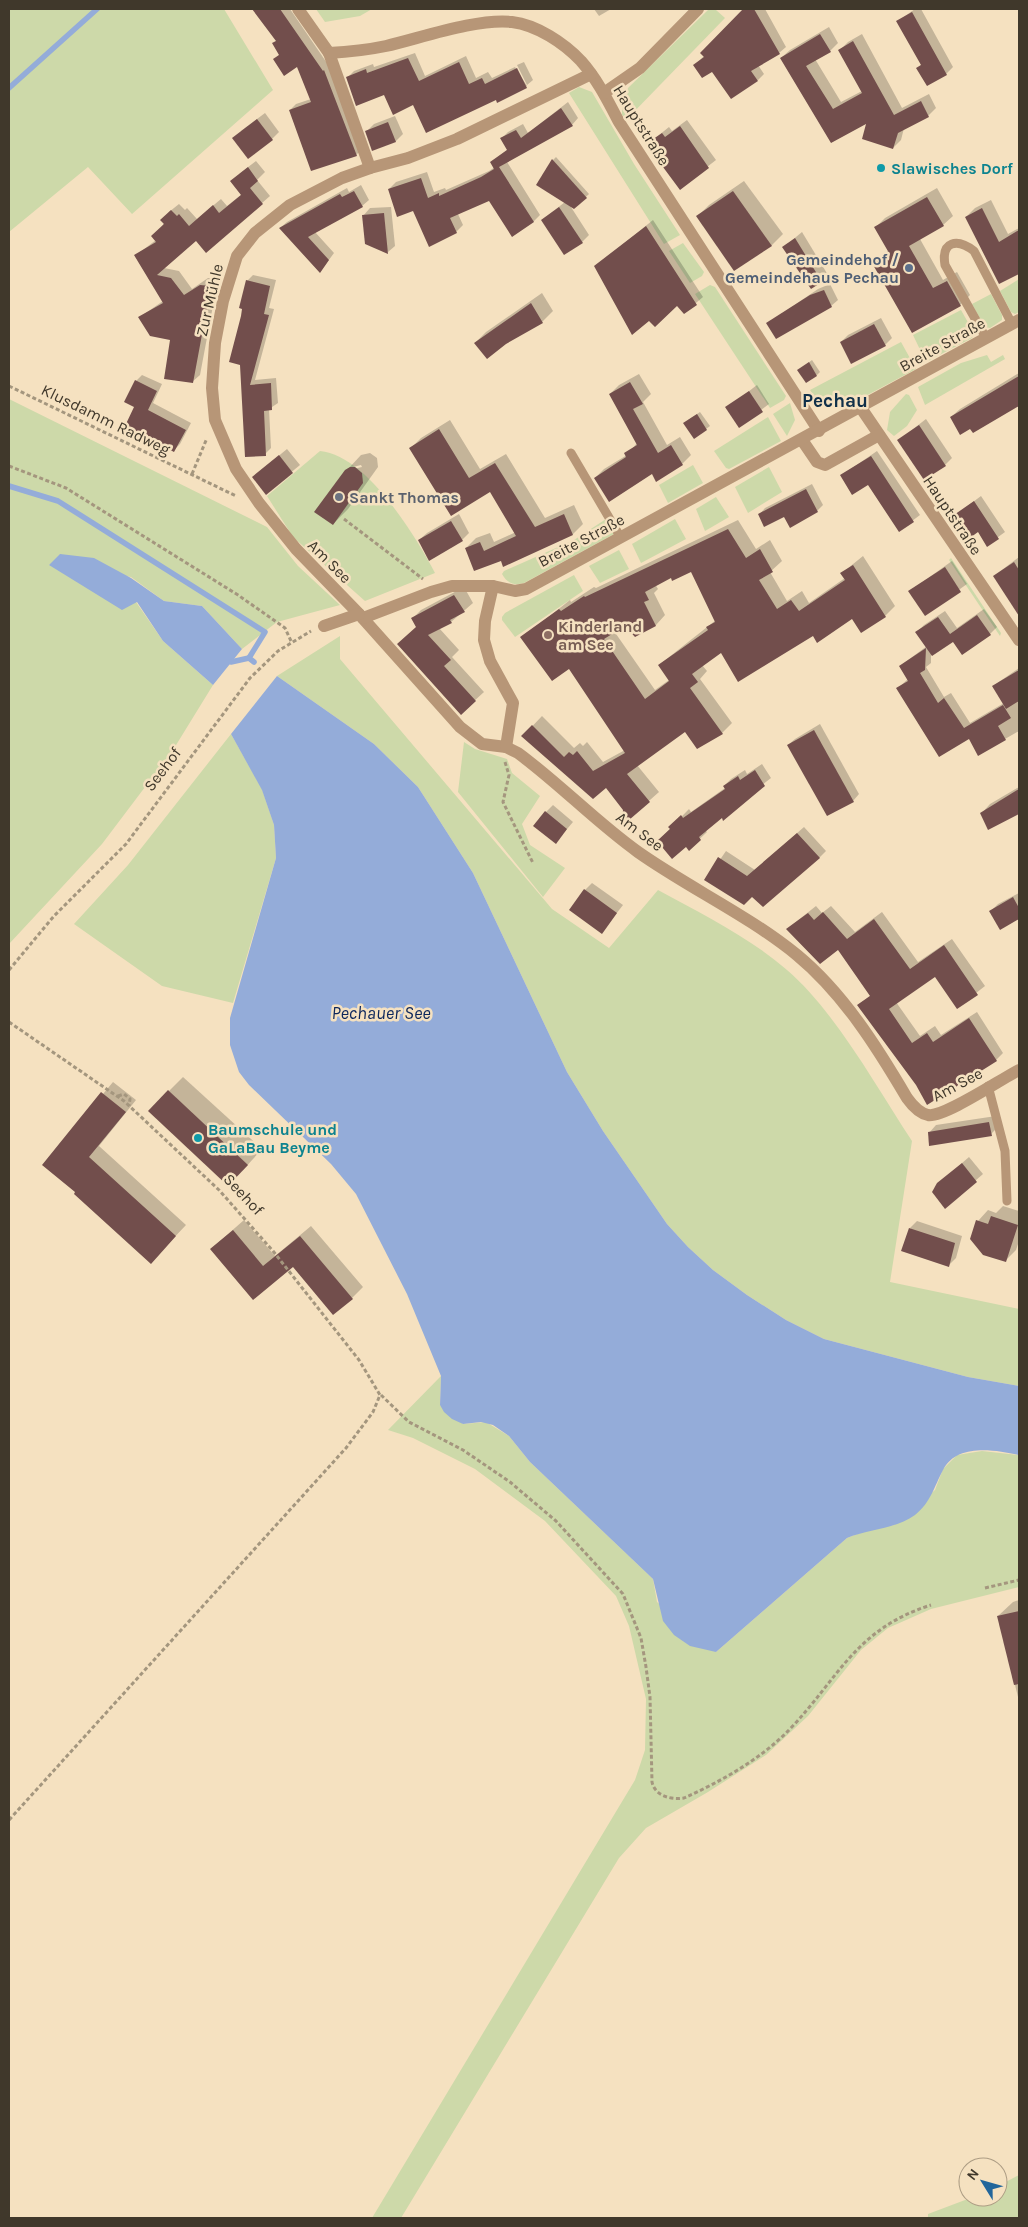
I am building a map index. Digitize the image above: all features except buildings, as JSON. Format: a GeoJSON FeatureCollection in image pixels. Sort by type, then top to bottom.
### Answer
{"type":"FeatureCollection","features":[{"type":"Feature","properties":{"kind":"street"},"geometry":{"type":"LineString","coordinates":[[298,9],[329,52],[370,168]]}},
{"type":"Feature","properties":{"kind":"street"},"geometry":{"type":"LineString","coordinates":[[604,93],[640,68],[698,9]]}},
{"type":"Feature","properties":{"kind":"street","name":"Hauptstraße"},"geometry":{"type":"LineString","coordinates":[[329,52],[373,49],[450,30],[512,22],[534,29],[560,43],[577,57],[604,93],[619,122],[819,430]]}},
{"type":"Feature","properties":{"kind":"street","name":"Zur Mühle"},"geometry":{"type":"LineString","coordinates":[[259,502],[236,468],[215,420],[212,388],[218,326],[232,266],[242,249],[260,228],[302,197],[335,181],[370,168],[434,149],[591,74]]}},
{"type":"Feature","properties":{"kind":"street","name":"Breite Straße"},"geometry":{"type":"LineString","coordinates":[[361,616],[431,592],[461,585],[493,586],[512,591],[523,590],[861,408],[1016,322]]}},
{"type":"Feature","properties":{"kind":"street","name":"Hauptstraße"},"geometry":{"type":"LineString","coordinates":[[861,408],[1019,640]]}},
{"type":"Feature","properties":{"kind":"street"},"geometry":{"type":"LineString","coordinates":[[802,440],[817,462],[825,465],[878,435]]}},
{"type":"Feature","properties":{"kind":"street","name":"Am See"},"geometry":{"type":"LineString","coordinates":[[259,502],[301,555],[361,616],[401,663],[468,734],[482,744],[506,747],[522,756],[636,850],[764,931],[802,960],[852,1014],[907,1098],[920,1112],[931,1115],[944,1112],[1019,1070]]}},
{"type":"Feature","properties":{"kind":"street"},"geometry":{"type":"LineString","coordinates":[[493,586],[485,621],[484,640],[487,655],[513,703],[506,747]]}},
{"type":"Feature","properties":{"kind":"street"},"geometry":{"type":"LineString","coordinates":[[324,626],[361,616]]}},
{"type":"Feature","properties":{"kind":"lane"},"geometry":{"type":"LineString","coordinates":[[986,338],[944,265],[944,252],[950,245],[957,242],[964,243],[974,251],[1016,322]]}},
{"type":"Feature","properties":{"kind":"lane"},"geometry":{"type":"LineString","coordinates":[[571,452],[621,538]]}},
{"type":"Feature","properties":{"kind":"lane"},"geometry":{"type":"LineString","coordinates":[[988,1086],[1005,1151],[1006,1201]]}},
{"type":"Feature","properties":{"kind":"path","name":"Klusdamm Radweg"},"geometry":{"type":"LineString","coordinates":[[9,386],[252,505],[259,502]]}},
{"type":"Feature","properties":{"kind":"path"},"geometry":{"type":"LineString","coordinates":[[192,474],[215,420]]}},
{"type":"Feature","properties":{"kind":"path"},"geometry":{"type":"LineString","coordinates":[[9,466],[66,488],[230,590],[285,628],[291,641]]}},
{"type":"Feature","properties":{"kind":"path"},"geometry":{"type":"LineString","coordinates":[[344,519],[421,576],[431,592]]}},
{"type":"Feature","properties":{"kind":"path","name":"Seehof"},"geometry":{"type":"LineString","coordinates":[[9,970],[54,916],[126,844],[250,678],[291,641],[324,626]]}},
{"type":"Feature","properties":{"kind":"path"},"geometry":{"type":"LineString","coordinates":[[506,747],[504,759],[509,775],[503,802],[533,863]]}},
{"type":"Feature","properties":{"kind":"path","name":"Seehof"},"geometry":{"type":"LineString","coordinates":[[9,1022],[130,1106],[234,1206],[359,1360],[380,1395],[409,1422],[464,1450],[510,1482],[556,1521],[623,1594],[641,1638],[650,1697],[652,1782],[654,1789],[662,1795],[684,1798],[764,1752],[813,1704],[865,1640],[896,1618],[931,1605]]}},
{"type":"Feature","properties":{"kind":"path"},"geometry":{"type":"LineString","coordinates":[[9,1820],[346,1448],[373,1412],[380,1395]]}},
{"type":"Feature","properties":{"kind":"path"},"geometry":{"type":"LineString","coordinates":[[985,1588],[1019,1580]]}},
{"type":"Feature","properties":{"kind":"green space"},"geometry":{"type":"Polygon","coordinates":[[[9,9],[224,9],[273,90],[132,214],[88,167],[9,232],[9,9]]]}},
{"type":"Feature","properties":{"kind":"green space"},"geometry":{"type":"Polygon","coordinates":[[[316,9],[372,9],[360,16],[325,22],[316,9]]]}},
{"type":"Feature","properties":{"kind":"green space"},"geometry":{"type":"Polygon","coordinates":[[[708,10],[716,10],[725,18],[627,119],[622,115],[622,105],[628,88],[708,10]]]}},
{"type":"Feature","properties":{"kind":"green space"},"geometry":{"type":"Polygon","coordinates":[[[579,87],[592,92],[634,164],[680,235],[664,244],[569,93],[579,87]]]}},
{"type":"Feature","properties":{"kind":"green space"},"geometry":{"type":"Polygon","coordinates":[[[683,243],[704,272],[702,276],[690,283],[669,251],[683,243]]]}},
{"type":"Feature","properties":{"kind":"green space"},"geometry":{"type":"Polygon","coordinates":[[[1019,279],[1019,312],[1015,314],[1011,312],[1000,291],[1019,279]]]}},
{"type":"Feature","properties":{"kind":"green space"},"geometry":{"type":"Polygon","coordinates":[[[710,285],[715,287],[786,396],[784,400],[770,408],[695,294],[710,285]]]}},
{"type":"Feature","properties":{"kind":"green space"},"geometry":{"type":"Polygon","coordinates":[[[991,294],[1002,315],[1002,320],[990,328],[985,327],[972,304],[991,294]]]}},
{"type":"Feature","properties":{"kind":"green space"},"geometry":{"type":"Polygon","coordinates":[[[961,310],[974,333],[972,338],[928,361],[925,360],[913,335],[961,310]]]}},
{"type":"Feature","properties":{"kind":"green space"},"geometry":{"type":"Polygon","coordinates":[[[901,342],[916,369],[847,406],[843,402],[833,404],[820,401],[810,390],[901,342]]]}},
{"type":"Feature","properties":{"kind":"green space"},"geometry":{"type":"Polygon","coordinates":[[[987,355],[991,362],[1003,355],[1005,359],[925,405],[918,387],[961,363],[987,355]]]}},
{"type":"Feature","properties":{"kind":"green space"},"geometry":{"type":"Polygon","coordinates":[[[906,394],[909,395],[917,410],[907,426],[894,436],[887,430],[890,412],[906,394]]]}},
{"type":"Feature","properties":{"kind":"green space"},"geometry":{"type":"Polygon","coordinates":[[[9,399],[267,527],[298,566],[340,605],[277,622],[242,649],[202,606],[164,601],[131,577],[49,564],[87,587],[136,602],[163,641],[213,685],[173,750],[102,844],[9,944],[9,399]]]}},
{"type":"Feature","properties":{"kind":"green space"},"geometry":{"type":"Polygon","coordinates":[[[790,403],[795,420],[787,436],[773,414],[790,403]]]}},
{"type":"Feature","properties":{"kind":"green space"},"geometry":{"type":"Polygon","coordinates":[[[768,417],[781,441],[729,469],[726,468],[714,451],[768,417]]]}},
{"type":"Feature","properties":{"kind":"green space"},"geometry":{"type":"Polygon","coordinates":[[[320,451],[337,456],[355,466],[371,481],[402,519],[435,573],[365,601],[293,537],[267,496],[320,451]]]}},
{"type":"Feature","properties":{"kind":"green space"},"geometry":{"type":"Polygon","coordinates":[[[693,465],[703,483],[668,503],[659,485],[693,465]]]}},
{"type":"Feature","properties":{"kind":"green space"},"geometry":{"type":"Polygon","coordinates":[[[769,467],[782,492],[748,513],[735,487],[769,467]]]}},
{"type":"Feature","properties":{"kind":"green space"},"geometry":{"type":"Polygon","coordinates":[[[716,497],[729,517],[705,531],[696,509],[716,497]]]}},
{"type":"Feature","properties":{"kind":"green space"},"geometry":{"type":"Polygon","coordinates":[[[606,519],[614,534],[524,583],[511,583],[502,574],[504,571],[574,540],[606,519]]]}},
{"type":"Feature","properties":{"kind":"green space"},"geometry":{"type":"Polygon","coordinates":[[[675,519],[686,539],[641,563],[632,544],[675,519]]]}},
{"type":"Feature","properties":{"kind":"green space"},"geometry":{"type":"Polygon","coordinates":[[[619,550],[629,569],[600,583],[589,566],[619,550]]]}},
{"type":"Feature","properties":{"kind":"green space"},"geometry":{"type":"Polygon","coordinates":[[[951,558],[1001,633],[1000,636],[949,560],[951,558]]]}},
{"type":"Feature","properties":{"kind":"green space"},"geometry":{"type":"Polygon","coordinates":[[[574,575],[583,591],[515,637],[502,620],[505,613],[574,575]]]}},
{"type":"Feature","properties":{"kind":"green space"},"geometry":{"type":"Polygon","coordinates":[[[340,636],[340,659],[552,909],[609,948],[658,890],[757,947],[787,970],[805,987],[854,1051],[912,1141],[890,1282],[1019,1309],[1019,1386],[968,1377],[824,1339],[786,1320],[747,1295],[713,1270],[667,1224],[603,1131],[567,1072],[473,873],[418,787],[374,744],[277,676],[340,636]]]}},
{"type":"Feature","properties":{"kind":"green space"},"geometry":{"type":"Polygon","coordinates":[[[231,734],[262,789],[274,825],[276,858],[233,1003],[162,986],[74,924],[128,865],[231,734]]]}},
{"type":"Feature","properties":{"kind":"green space"},"geometry":{"type":"Polygon","coordinates":[[[464,742],[475,749],[507,759],[512,773],[540,796],[522,824],[530,845],[565,868],[543,897],[458,792],[464,742]]]}},
{"type":"Feature","properties":{"kind":"green space"},"geometry":{"type":"Polygon","coordinates":[[[441,1376],[440,1405],[463,1424],[486,1422],[509,1436],[530,1462],[653,1579],[657,1602],[716,1652],[847,1538],[870,1529],[894,1525],[935,1490],[943,1469],[957,1455],[982,1451],[1019,1455],[1019,1587],[931,1609],[888,1628],[861,1650],[808,1716],[766,1755],[646,1828],[619,1858],[401,2218],[372,2218],[635,1780],[645,1750],[646,1699],[629,1626],[616,1596],[545,1521],[475,1469],[413,1438],[388,1430],[441,1376]]]}},
{"type":"Feature","properties":{"kind":"green space"},"geometry":{"type":"Polygon","coordinates":[[[1019,2175],[1019,2218],[928,2218],[928,2214],[958,2203],[958,2207],[1008,2207],[1008,2181],[1019,2175]]]}},
{"type":"Feature","properties":{"kind":"water"},"geometry":{"type":"Polygon","coordinates":[[[60,554],[94,558],[131,578],[164,601],[202,606],[242,649],[213,685],[163,641],[137,602],[122,610],[49,565],[60,554]]]}},
{"type":"Feature","properties":{"kind":"water","name":"Pechauer See"},"geometry":{"type":"Polygon","coordinates":[[[277,676],[374,744],[418,787],[473,873],[567,1072],[603,1131],[667,1224],[688,1247],[713,1270],[747,1295],[786,1320],[824,1339],[968,1377],[1019,1386],[1019,1455],[999,1451],[977,1450],[967,1452],[949,1461],[929,1500],[915,1515],[891,1526],[847,1538],[716,1652],[690,1646],[674,1635],[663,1621],[653,1579],[530,1462],[509,1436],[493,1425],[481,1422],[463,1424],[452,1419],[444,1412],[440,1405],[441,1376],[407,1294],[356,1194],[331,1164],[249,1085],[239,1072],[230,1045],[230,1018],[276,858],[274,825],[262,790],[231,734],[277,676]]]}},
{"type":"Feature","properties":{"kind":"waterway"},"geometry":{"type":"LineString","coordinates":[[9,88],[97,9]]}},
{"type":"Feature","properties":{"kind":"waterway"},"geometry":{"type":"LineString","coordinates":[[9,486],[58,501],[265,632],[249,658],[254,662]]}},
{"type":"Feature","properties":{"kind":"waterway"},"geometry":{"type":"LineString","coordinates":[[231,662],[249,658]]}},
{"type":"Feature","properties":{"kind":"place","name":"Slawisches Dorf"},"geometry":{"type":"Point","coordinates":[881,168]}},
{"type":"Feature","properties":{"kind":"place","name":"Gemeindehof / Gemeindehaus Pechau"},"geometry":{"type":"Point","coordinates":[909,268]}},
{"type":"Feature","properties":{"kind":"place","name":"Sankt Thomas"},"geometry":{"type":"Point","coordinates":[339,497]}},
{"type":"Feature","properties":{"kind":"place","name":"Kinderland am See"},"geometry":{"type":"Point","coordinates":[548,635]}},
{"type":"Feature","properties":{"kind":"place","name":"Baumschule und GaLaBau Beyme"},"geometry":{"type":"Point","coordinates":[198,1138]}},
{"type":"Feature","properties":{"kind":"district","name":"Pechau"},"geometry":{"type":"Point","coordinates":[835,400]}}]}
